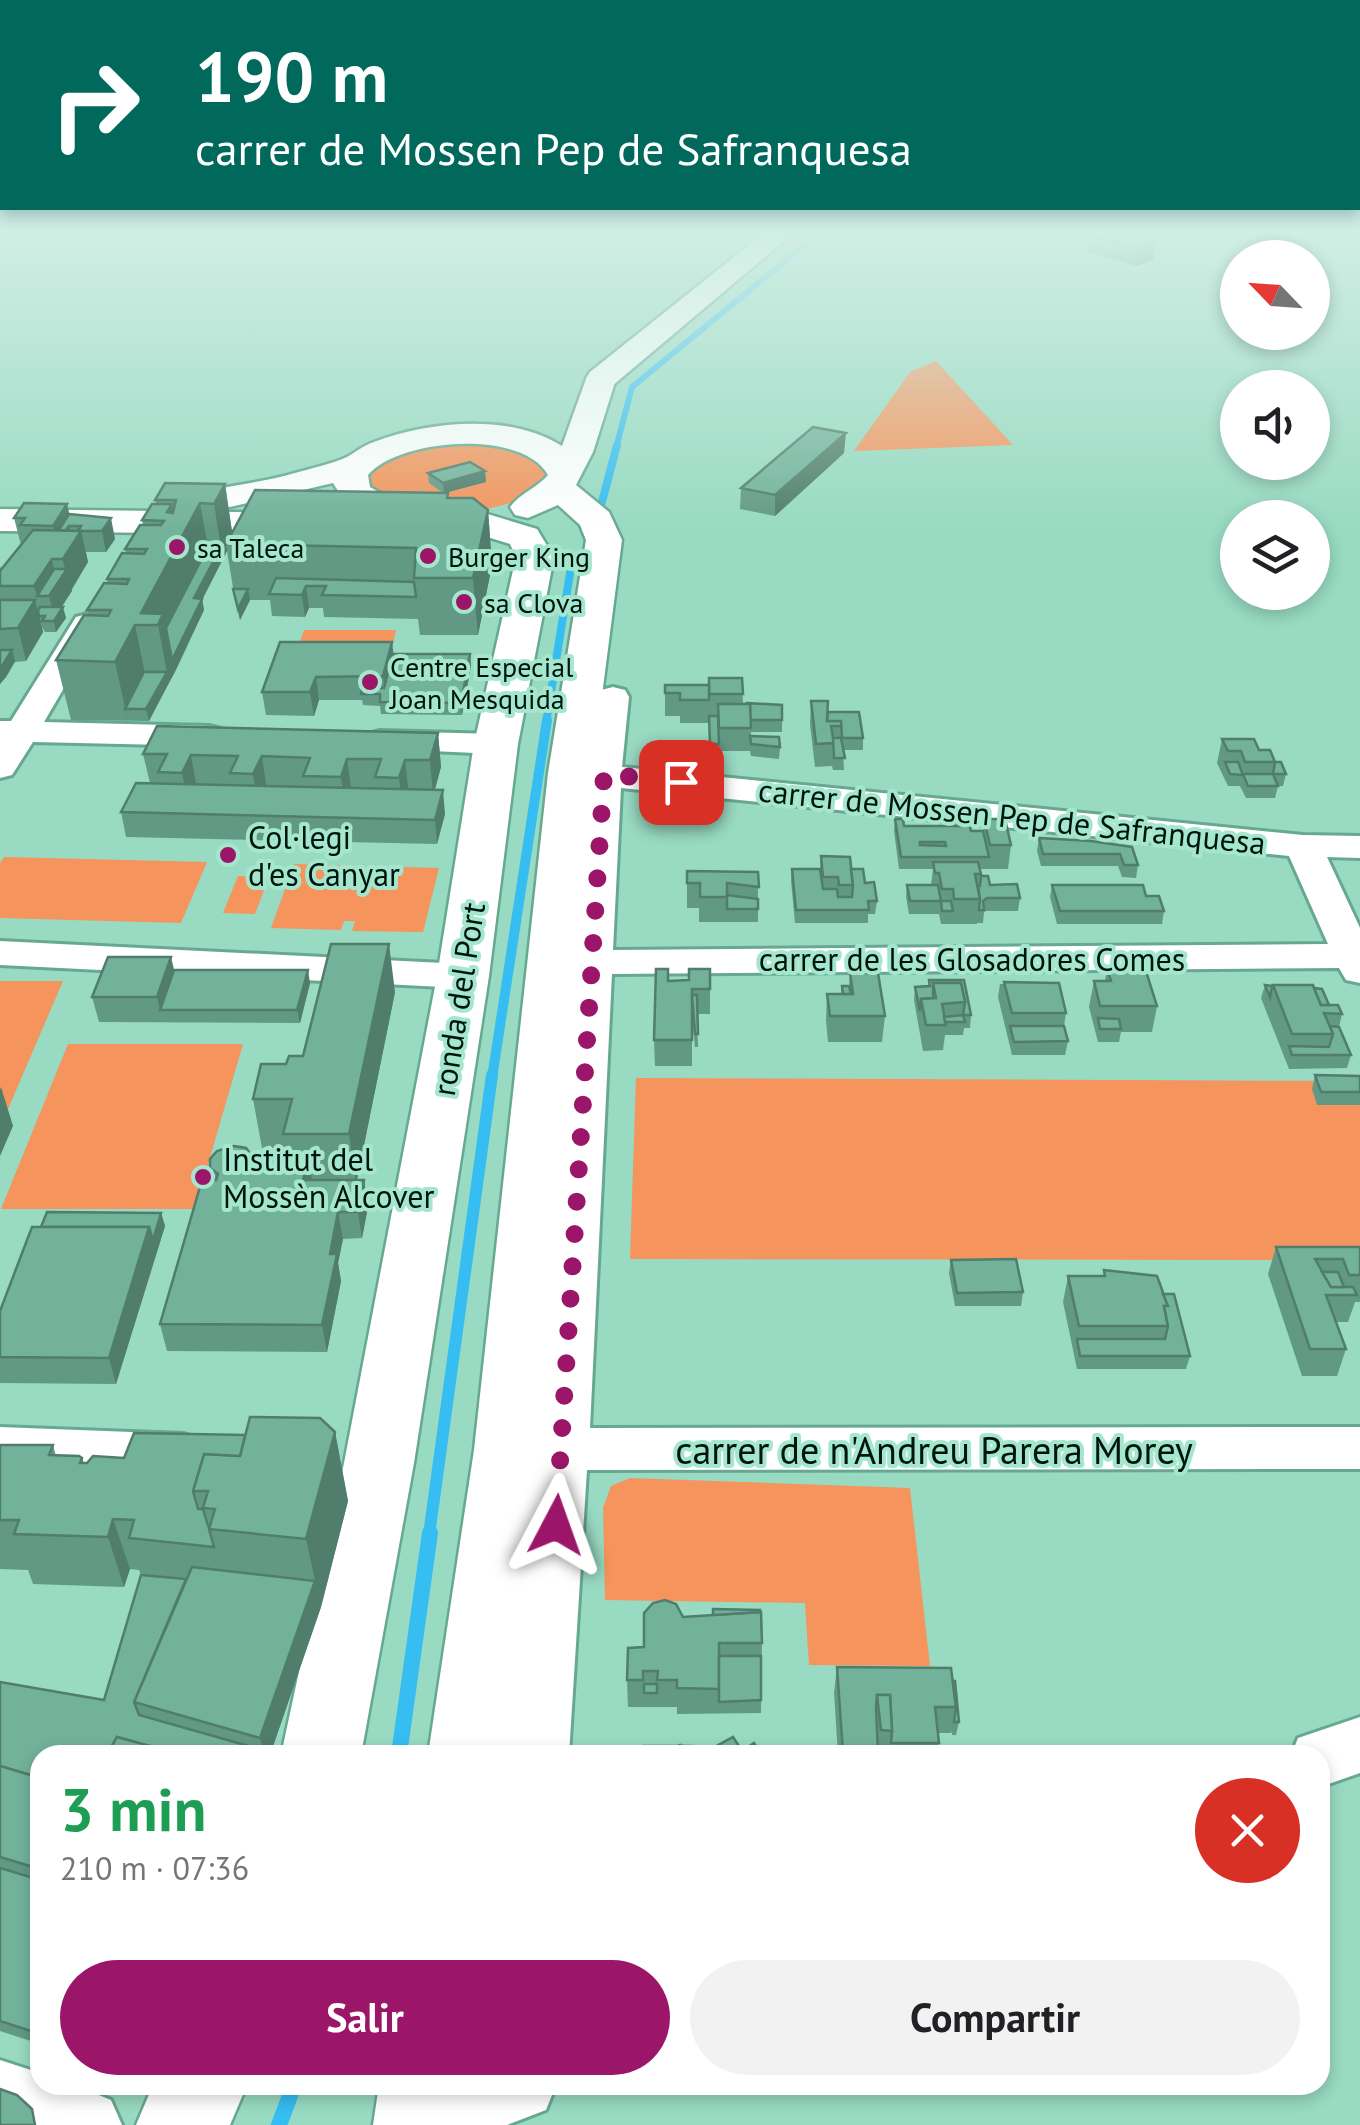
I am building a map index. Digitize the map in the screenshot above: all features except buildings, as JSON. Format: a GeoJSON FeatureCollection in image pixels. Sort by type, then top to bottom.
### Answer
{"type":"FeatureCollection","features":[{"type":"Feature","properties":{"kind":"main road"},"geometry":{"type":"LineString","coordinates":[[0,503],[158,505],[288,486],[360,464],[396,445],[547,408],[601,379],[657,333]]}},
{"type":"Feature","properties":{"kind":"main road"},"geometry":{"type":"LineString","coordinates":[[0,520],[346,525],[516,512],[534,505],[562,481],[578,456],[586,414],[601,379]]}},
{"type":"Feature","properties":{"kind":"main road"},"geometry":{"type":"LineString","coordinates":[[448,435],[506,438],[537,446],[558,459],[562,481],[596,520],[604,540],[535,1449],[470,1745]]}},
{"type":"Feature","properties":{"kind":"main road","name":"ronda del Port"},"geometry":{"type":"LineString","coordinates":[[322,1745],[360,1462],[463,976],[496,744],[535,557],[524,536],[385,512],[361,501],[354,494],[350,478],[360,464]]}},
{"type":"Feature","properties":{"kind":"main road"},"geometry":{"type":"LineString","coordinates":[[182,2125],[196,2095]]}},
{"type":"Feature","properties":{"kind":"street"},"geometry":{"type":"LineString","coordinates":[[128,555],[147,522]]}},
{"type":"Feature","properties":{"kind":"street"},"geometry":{"type":"LineString","coordinates":[[0,768],[11,731],[99,603]]}},
{"type":"Feature","properties":{"kind":"street"},"geometry":{"type":"LineString","coordinates":[[538,1745],[535,1449],[591,962],[587,773],[613,697]]}},
{"type":"Feature","properties":{"kind":"street"},"geometry":{"type":"LineString","coordinates":[[11,731],[239,737]]}},
{"type":"Feature","properties":{"kind":"street"},"geometry":{"type":"LineString","coordinates":[[338,740],[496,744]]}},
{"type":"Feature","properties":{"kind":"street","name":"carrer de Mossen Pep de Safranquesa"},"geometry":{"type":"LineString","coordinates":[[587,773],[1302,846],[1360,847]]}},
{"type":"Feature","properties":{"kind":"street"},"geometry":{"type":"LineString","coordinates":[[1302,846],[1356,964]]}},
{"type":"Feature","properties":{"kind":"street"},"geometry":{"type":"LineString","coordinates":[[0,953],[463,976]]}},
{"type":"Feature","properties":{"kind":"street","name":"carrer de les Glosadores Comes"},"geometry":{"type":"LineString","coordinates":[[591,962],[1356,964]]}},
{"type":"Feature","properties":{"kind":"street"},"geometry":{"type":"LineString","coordinates":[[0,1448],[240,1457]]}},
{"type":"Feature","properties":{"kind":"street","name":"carrer de n'Andreu Parera Morey"},"geometry":{"type":"LineString","coordinates":[[535,1449],[1360,1448]]}},
{"type":"Feature","properties":{"kind":"street"},"geometry":{"type":"LineString","coordinates":[[1330,1755],[1360,1745]]}},
{"type":"Feature","properties":{"kind":"street"},"geometry":{"type":"LineString","coordinates":[[421,2110],[480,2095]]}},
{"type":"Feature","properties":{"kind":"street"},"geometry":{"type":"LineString","coordinates":[[0,2096],[86,2125]]}},
{"type":"Feature","properties":{"kind":"shaded area"},"geometry":{"type":"Polygon","coordinates":[[[936,361],[1013,445],[854,451],[910,372],[936,361]]]}},
{"type":"Feature","properties":{"kind":"shaded area"},"geometry":{"type":"Polygon","coordinates":[[[463,441],[527,450],[552,475],[523,500],[475,512],[420,512],[367,487],[366,474],[388,454],[463,441]]]}},
{"type":"Feature","properties":{"kind":"shaded area"},"geometry":{"type":"Polygon","coordinates":[[[304,630],[396,630],[390,656],[295,656],[304,630]]]}},
{"type":"Feature","properties":{"kind":"shaded area"},"geometry":{"type":"Polygon","coordinates":[[[4,857],[207,862],[181,923],[0,918],[0,863],[4,857]]]}},
{"type":"Feature","properties":{"kind":"shaded area"},"geometry":{"type":"Polygon","coordinates":[[[294,864],[361,866],[359,875],[368,875],[371,866],[439,868],[423,932],[352,931],[355,921],[344,921],[341,930],[271,928],[294,864]]]}},
{"type":"Feature","properties":{"kind":"shaded area"},"geometry":{"type":"Polygon","coordinates":[[[238,876],[269,877],[255,914],[223,913],[238,876]]]}},
{"type":"Feature","properties":{"kind":"shaded area"},"geometry":{"type":"Polygon","coordinates":[[[0,981],[63,981],[5,1116],[0,1116],[0,981]]]}},
{"type":"Feature","properties":{"kind":"shaded area"},"geometry":{"type":"Polygon","coordinates":[[[68,1044],[243,1044],[195,1209],[1,1209],[68,1044]]]}},
{"type":"Feature","properties":{"kind":"shaded area"},"geometry":{"type":"Polygon","coordinates":[[[636,1078],[1360,1081],[1360,1260],[630,1259],[636,1078]]]}},
{"type":"Feature","properties":{"kind":"shaded area"},"geometry":{"type":"Polygon","coordinates":[[[630,1478],[910,1488],[930,1666],[809,1665],[805,1603],[605,1600],[603,1508],[611,1486],[630,1478]]]}},
{"type":"Feature","properties":{"kind":"waterway"},"geometry":{"type":"LineString","coordinates":[[616,448],[632,387],[697,333]]}},
{"type":"Feature","properties":{"kind":"waterway"},"geometry":{"type":"LineString","coordinates":[[602,502],[617,445]]}},
{"type":"Feature","properties":{"kind":"waterway"},"geometry":{"type":"LineString","coordinates":[[546,723],[571,567]]}},
{"type":"Feature","properties":{"kind":"waterway"},"geometry":{"type":"LineString","coordinates":[[492,1078],[547,720]]}},
{"type":"Feature","properties":{"kind":"waterway"},"geometry":{"type":"LineString","coordinates":[[429,1535],[492,1075]]}},
{"type":"Feature","properties":{"kind":"waterway"},"geometry":{"type":"LineString","coordinates":[[400,1745],[430,1533]]}},
{"type":"Feature","properties":{"kind":"waterway"},"geometry":{"type":"LineString","coordinates":[[279,2125],[290,2095]]}},
{"type":"Feature","properties":{"kind":"place","name":"sa Taleca"},"geometry":{"type":"Point","coordinates":[177,547]}},
{"type":"Feature","properties":{"kind":"place","name":"Burger King"},"geometry":{"type":"Point","coordinates":[428,556]}},
{"type":"Feature","properties":{"kind":"place","name":"sa Clova"},"geometry":{"type":"Point","coordinates":[464,602]}},
{"type":"Feature","properties":{"kind":"place","name":"Centre Especial Joan Mesquida"},"geometry":{"type":"Point","coordinates":[370,682]}},
{"type":"Feature","properties":{"kind":"place","name":"Col·legi d'es Canyar"},"geometry":{"type":"Point","coordinates":[228,855]}},
{"type":"Feature","properties":{"kind":"place","name":"Institut del Mossèn Alcover"},"geometry":{"type":"Point","coordinates":[203,1177]}},
{"type":"Feature","properties":{"kind":"route"},"geometry":{"type":"LineString","coordinates":[[556,1525],[604,774],[681,782]]}}]}
